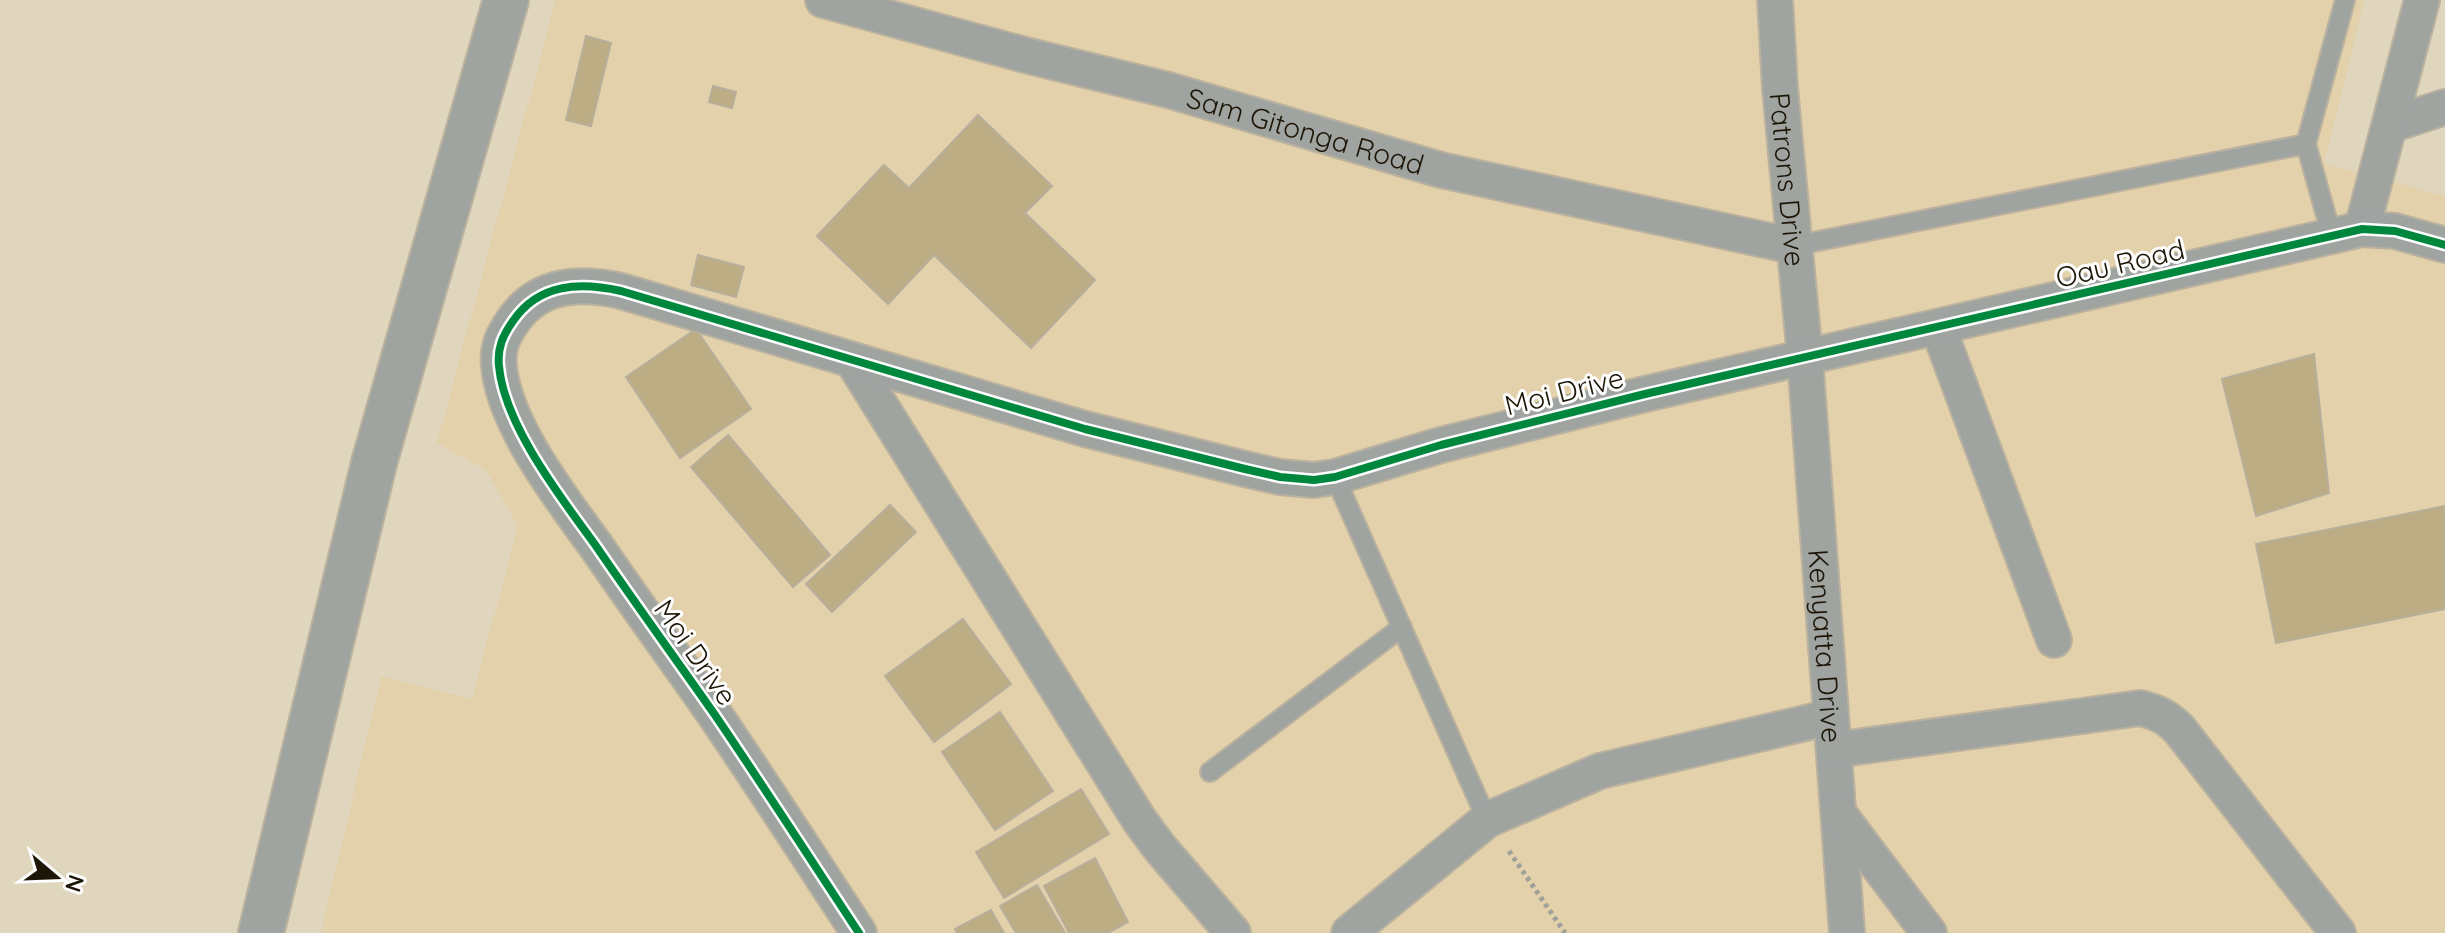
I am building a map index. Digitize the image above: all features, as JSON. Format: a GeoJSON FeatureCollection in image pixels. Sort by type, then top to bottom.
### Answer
{"type":"FeatureCollection","features":[{"type":"Feature","properties":{"kind":"street"},"geometry":{"type":"LineString","coordinates":[[261,933],[374,463],[506,0]]}},
{"type":"Feature","properties":{"kind":"street","name":"Sam Gitonga Road"},"geometry":{"type":"LineString","coordinates":[[823,0],[1168,90],[1441,170],[1793,246]]}},
{"type":"Feature","properties":{"kind":"street","name":"Patrons Drive"},"geometry":{"type":"LineString","coordinates":[[1775,0],[1775,36],[1805,358]]}},
{"type":"Feature","properties":{"kind":"street"},"geometry":{"type":"LineString","coordinates":[[2347,233],[2390,125],[2422,0]]}},
{"type":"Feature","properties":{"kind":"street"},"geometry":{"type":"LineString","coordinates":[[2390,125],[2445,107]]}},
{"type":"Feature","properties":{"kind":"street","name":"Oau Road"},"geometry":{"type":"LineString","coordinates":[[1805,358],[2347,233],[2395,231],[2445,245]]}},
{"type":"Feature","properties":{"kind":"street","name":"Moi Drive"},"geometry":{"type":"LineString","coordinates":[[859,933],[715,716],[542,471],[518,425],[499,368],[501,341],[523,306],[539,295],[595,285],[621,291],[1085,429],[1280,477],[1314,480],[1645,394],[1805,358]]}},
{"type":"Feature","properties":{"kind":"street"},"geometry":{"type":"LineString","coordinates":[[1938,327],[2054,640]]}},
{"type":"Feature","properties":{"kind":"street","name":"Kenyatta Drive"},"geometry":{"type":"LineString","coordinates":[[1805,358],[1847,933]]}},
{"type":"Feature","properties":{"kind":"street"},"geometry":{"type":"LineString","coordinates":[[852,360],[1140,821],[1233,933]]}},
{"type":"Feature","properties":{"kind":"street"},"geometry":{"type":"LineString","coordinates":[[1349,933],[1487,820],[1600,771],[1833,734],[2140,708],[2165,716],[2179,729],[2338,933]]}},
{"type":"Feature","properties":{"kind":"street"},"geometry":{"type":"LineString","coordinates":[[1839,814],[1929,933]]}},
{"type":"Feature","properties":{"kind":"lane"},"geometry":{"type":"LineString","coordinates":[[2345,0],[2306,144],[2347,233]]}},
{"type":"Feature","properties":{"kind":"lane"},"geometry":{"type":"LineString","coordinates":[[1793,246],[2306,144]]}},
{"type":"Feature","properties":{"kind":"lane"},"geometry":{"type":"LineString","coordinates":[[1335,477],[1487,820]]}},
{"type":"Feature","properties":{"kind":"lane"},"geometry":{"type":"LineString","coordinates":[[1210,772],[1402,627]]}},
{"type":"Feature","properties":{"kind":"path"},"geometry":{"type":"LineString","coordinates":[[1487,820],[1565,933]]}},
{"type":"Feature","properties":{"kind":"shaded area"},"geometry":{"type":"Polygon","coordinates":[[[556,0],[2364,0],[2324,163],[2445,196],[2445,933],[321,933],[381,677],[472,699],[518,526],[486,470],[437,443],[556,0]]]}},
{"type":"Feature","properties":{"kind":"building"},"geometry":{"type":"Polygon","coordinates":[[[586,36],[611,43],[591,126],[566,120],[586,36]]]}},
{"type":"Feature","properties":{"kind":"building"},"geometry":{"type":"Polygon","coordinates":[[[713,86],[736,92],[732,108],[709,102],[713,86]]]}},
{"type":"Feature","properties":{"kind":"building"},"geometry":{"type":"Polygon","coordinates":[[[978,115],[1052,186],[1025,213],[1095,280],[1031,348],[934,255],[888,304],[817,236],[884,165],[909,188],[978,115]]]}},
{"type":"Feature","properties":{"kind":"building"},"geometry":{"type":"Polygon","coordinates":[[[698,255],[744,267],[736,297],[691,285],[698,255]]]}},
{"type":"Feature","properties":{"kind":"building"},"geometry":{"type":"Polygon","coordinates":[[[696,329],[751,409],[680,458],[626,377],[696,329]]]}},
{"type":"Feature","properties":{"kind":"building"},"geometry":{"type":"Polygon","coordinates":[[[2314,354],[2329,493],[2256,516],[2222,379],[2314,354]]]}},
{"type":"Feature","properties":{"kind":"building"},"geometry":{"type":"Polygon","coordinates":[[[728,435],[830,555],[793,587],[691,467],[728,435]]]}},
{"type":"Feature","properties":{"kind":"building"},"geometry":{"type":"Polygon","coordinates":[[[890,505],[916,532],[832,612],[806,584],[890,505]]]}},
{"type":"Feature","properties":{"kind":"building"},"geometry":{"type":"Polygon","coordinates":[[[2445,506],[2445,609],[2276,643],[2256,544],[2445,506]]]}},
{"type":"Feature","properties":{"kind":"building"},"geometry":{"type":"Polygon","coordinates":[[[963,619],[1011,684],[934,742],[885,676],[963,619]]]}},
{"type":"Feature","properties":{"kind":"building"},"geometry":{"type":"Polygon","coordinates":[[[1000,712],[1053,791],[995,830],[942,752],[1000,712]]]}},
{"type":"Feature","properties":{"kind":"building"},"geometry":{"type":"Polygon","coordinates":[[[1081,789],[1109,834],[1004,898],[976,852],[1081,789]]]}},
{"type":"Feature","properties":{"kind":"building"},"geometry":{"type":"Polygon","coordinates":[[[1095,858],[1128,922],[1108,933],[1069,933],[1044,886],[1095,858]]]}},
{"type":"Feature","properties":{"kind":"building"},"geometry":{"type":"Polygon","coordinates":[[[1037,885],[1065,933],[1016,933],[1000,906],[1037,885]]]}},
{"type":"Feature","properties":{"kind":"building"},"geometry":{"type":"Polygon","coordinates":[[[991,910],[1004,933],[957,933],[955,929],[991,910]]]}},
{"type":"Feature","properties":{"kind":"cycle path"},"geometry":{"type":"LineString","coordinates":[[859,933],[715,715],[552,484],[511,412],[499,366],[500,348],[506,331],[523,308],[548,292],[576,287],[621,291],[1085,429],[1280,477],[1314,480],[1645,394],[2362,229],[2395,231],[2445,245]]}}]}
